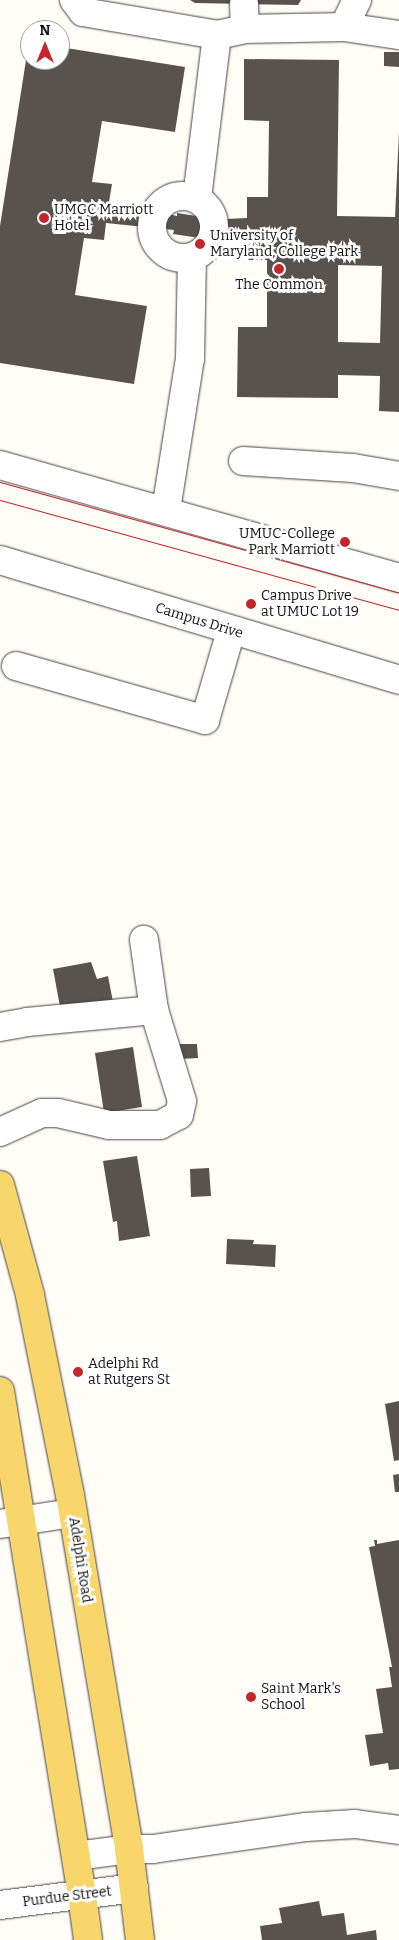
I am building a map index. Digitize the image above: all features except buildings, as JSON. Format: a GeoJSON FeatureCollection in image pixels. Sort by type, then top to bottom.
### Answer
{"type":"FeatureCollection","features":[{"type":"Feature","properties":{"kind":"main road","name":"Adelphi Road"},"geometry":{"type":"LineString","coordinates":[[0,1185],[30,1295],[72,1513],[129,1850],[140,1940]]}},
{"type":"Feature","properties":{"kind":"main road"},"geometry":{"type":"LineString","coordinates":[[0,1391],[11,1522],[76,1856],[88,1940]]}},
{"type":"Feature","properties":{"kind":"street"},"geometry":{"type":"LineString","coordinates":[[344,26],[356,0]]}},
{"type":"Feature","properties":{"kind":"street"},"geometry":{"type":"LineString","coordinates":[[78,6],[217,35],[245,17],[344,26],[399,35]]}},
{"type":"Feature","properties":{"kind":"street"},"geometry":{"type":"LineString","coordinates":[[197,198],[217,35]]}},
{"type":"Feature","properties":{"kind":"street"},"geometry":{"type":"LineString","coordinates":[[185,195],[197,198],[207,206],[213,217],[214,230],[211,241],[203,251],[192,257],[180,258],[168,255],[155,242],[151,224],[154,212],[162,202],[173,196],[185,195]]}},
{"type":"Feature","properties":{"kind":"street"},"geometry":{"type":"LineString","coordinates":[[166,510],[190,359],[192,257]]}},
{"type":"Feature","properties":{"kind":"street"},"geometry":{"type":"LineString","coordinates":[[243,461],[353,468],[399,476]]}},
{"type":"Feature","properties":{"kind":"street"},"geometry":{"type":"LineString","coordinates":[[0,465],[166,510],[399,578]]}},
{"type":"Feature","properties":{"kind":"street","name":"Campus Drive"},"geometry":{"type":"LineString","coordinates":[[0,560],[230,631],[399,680]]}},
{"type":"Feature","properties":{"kind":"street"},"geometry":{"type":"LineString","coordinates":[[16,666],[205,720],[230,631]]}},
{"type":"Feature","properties":{"kind":"street"},"geometry":{"type":"LineString","coordinates":[[0,1132],[42,1113],[58,1113],[109,1125],[160,1126],[179,1115],[182,1101],[154,1010],[144,940]]}},
{"type":"Feature","properties":{"kind":"street"},"geometry":{"type":"LineString","coordinates":[[0,1027],[27,1022],[154,1010]]}},
{"type":"Feature","properties":{"kind":"street"},"geometry":{"type":"LineString","coordinates":[[11,1522],[72,1513]]}},
{"type":"Feature","properties":{"kind":"street"},"geometry":{"type":"LineString","coordinates":[[76,1856],[129,1850],[153,1850],[306,1827],[355,1824],[399,1830]]}},
{"type":"Feature","properties":{"kind":"street","name":"Purdue Street"},"geometry":{"type":"LineString","coordinates":[[0,1905],[134,1888]]}},
{"type":"Feature","properties":{"kind":"tram line"},"geometry":{"type":"LineString","coordinates":[[0,482],[399,593]]}},
{"type":"Feature","properties":{"kind":"tram line"},"geometry":{"type":"LineString","coordinates":[[0,500],[399,610]]}},
{"type":"Feature","properties":{"kind":"place","name":"UMGC Marriott Hotel"},"geometry":{"type":"Point","coordinates":[44,218]}},
{"type":"Feature","properties":{"kind":"place","name":"University of Maryland, College Park"},"geometry":{"type":"Point","coordinates":[200,244]}},
{"type":"Feature","properties":{"kind":"place","name":"The Common"},"geometry":{"type":"Point","coordinates":[279,269]}},
{"type":"Feature","properties":{"kind":"place","name":"UMUC-College Park Marriott"},"geometry":{"type":"Point","coordinates":[345,542]}},
{"type":"Feature","properties":{"kind":"place","name":"Campus Drive at UMUC Lot 19"},"geometry":{"type":"Point","coordinates":[251,604]}},
{"type":"Feature","properties":{"kind":"place","name":"Adelphi Rd at Rutgers St"},"geometry":{"type":"Point","coordinates":[78,1372]}},
{"type":"Feature","properties":{"kind":"place","name":"Saint Mark's School"},"geometry":{"type":"Point","coordinates":[251,1697]}}]}
